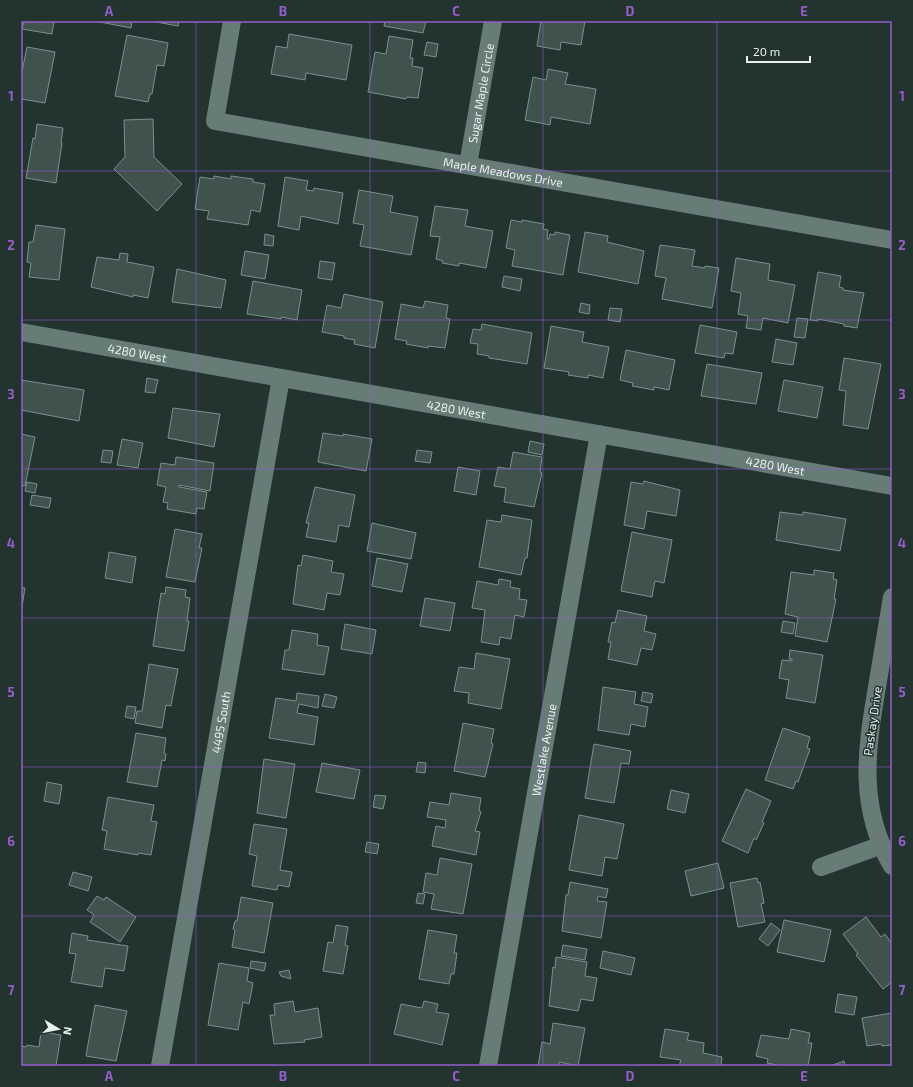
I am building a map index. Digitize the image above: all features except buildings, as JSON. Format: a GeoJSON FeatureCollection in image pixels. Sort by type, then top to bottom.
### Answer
{"type":"FeatureCollection","features":[{"type":"Feature","properties":{"kind":"street","name":"Maple Meadows Drive"},"geometry":{"type":"LineString","coordinates":[[232,21],[215,121],[892,240]]}},
{"type":"Feature","properties":{"kind":"street","name":"Sugar Maple Circle"},"geometry":{"type":"LineString","coordinates":[[468,165],[493,21]]}},
{"type":"Feature","properties":{"kind":"street","name":"4280 West"},"geometry":{"type":"LineString","coordinates":[[21,332],[892,486]]}},
{"type":"Feature","properties":{"kind":"street","name":"4495 South"},"geometry":{"type":"LineString","coordinates":[[160,1066],[281,378]]}},
{"type":"Feature","properties":{"kind":"street","name":"Westlake Avenue"},"geometry":{"type":"LineString","coordinates":[[488,1066],[599,434]]}},
{"type":"Feature","properties":{"kind":"street","name":"Paskay Drive"},"geometry":{"type":"LineString","coordinates":[[892,597],[868,741],[866,773],[870,802],[882,845],[892,866]]}},
{"type":"Feature","properties":{"kind":"street"},"geometry":{"type":"LineString","coordinates":[[821,867],[882,845]]}}]}
